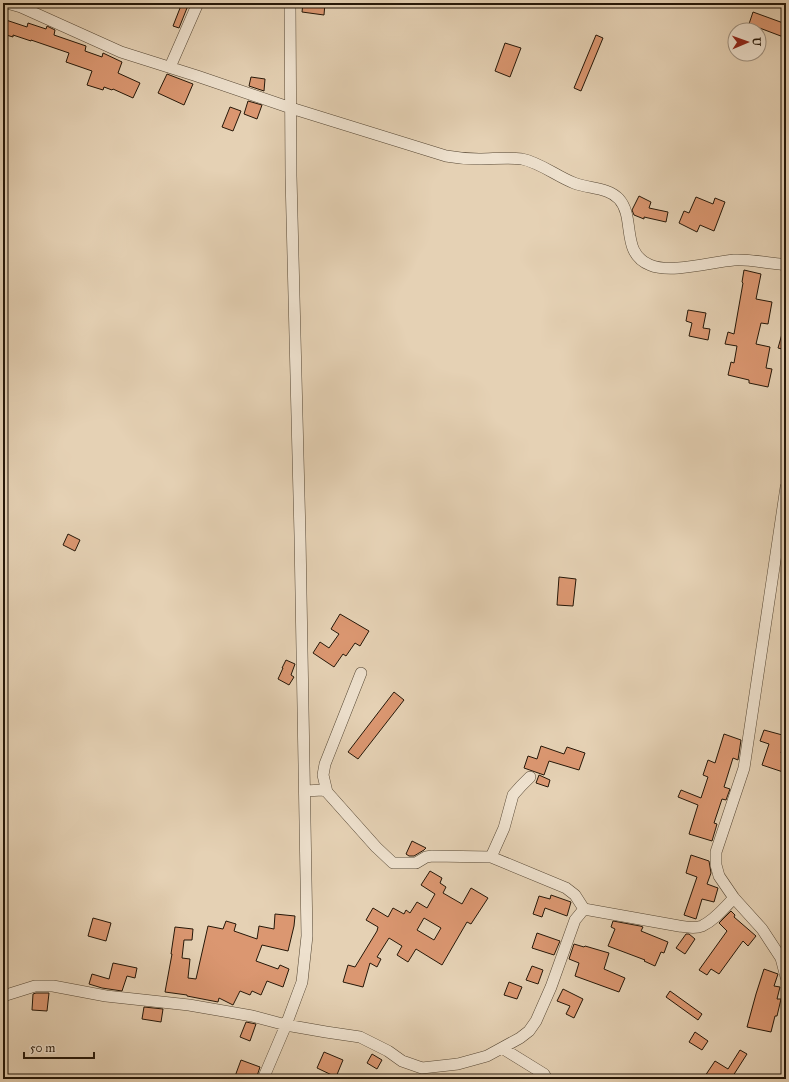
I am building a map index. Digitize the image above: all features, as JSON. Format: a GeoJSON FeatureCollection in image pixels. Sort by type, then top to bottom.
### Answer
{"type":"FeatureCollection","features":[{"type":"Feature","properties":{"kind":"street"},"geometry":{"type":"LineString","coordinates":[[7,3],[21,7],[121,52],[291,108],[446,156],[464,159],[522,159],[541,166],[574,183],[604,190],[620,200],[625,208],[632,247],[641,259],[648,265],[659,268],[679,267],[736,260],[780,264],[786,266]]}},
{"type":"Feature","properties":{"kind":"street"},"geometry":{"type":"LineString","coordinates":[[170,67],[198,3]]}},
{"type":"Feature","properties":{"kind":"street"},"geometry":{"type":"LineString","coordinates":[[263,1079],[302,982],[307,936],[291,176],[290,3]]}},
{"type":"Feature","properties":{"kind":"street"},"geometry":{"type":"LineString","coordinates":[[786,487],[744,768],[716,852],[716,865],[719,876],[734,898],[762,929],[781,958],[786,977]]}},
{"type":"Feature","properties":{"kind":"street"},"geometry":{"type":"LineString","coordinates":[[361,673],[325,764],[323,775],[327,792],[376,847],[393,863],[416,863],[426,857],[432,856],[491,856],[566,888],[575,895],[584,909],[679,926],[701,926],[716,916],[734,898]]}},
{"type":"Feature","properties":{"kind":"street"},"geometry":{"type":"LineString","coordinates":[[491,856],[504,828],[513,795],[530,777]]}},
{"type":"Feature","properties":{"kind":"street"},"geometry":{"type":"LineString","coordinates":[[305,791],[323,790],[327,792]]}},
{"type":"Feature","properties":{"kind":"street"},"geometry":{"type":"LineString","coordinates":[[3,996],[35,986],[53,986],[106,996],[189,1004],[252,1016],[286,1025],[360,1037],[388,1050],[402,1061],[422,1068],[458,1064],[487,1056],[529,1031],[536,1021],[551,987],[575,920],[584,909]]}},
{"type":"Feature","properties":{"kind":"street"},"geometry":{"type":"LineString","coordinates":[[502,1048],[544,1074],[547,1079]]}},
{"type":"Feature","properties":{"kind":"building"},"geometry":{"type":"Polygon","coordinates":[[[182,3],[189,3],[179,28],[173,26],[182,3]]]}},
{"type":"Feature","properties":{"kind":"building"},"geometry":{"type":"Polygon","coordinates":[[[303,3],[325,3],[324,15],[302,12],[303,3]]]}},
{"type":"Feature","properties":{"kind":"building"},"geometry":{"type":"Polygon","coordinates":[[[753,12],[786,24],[786,38],[767,31],[767,22],[750,22],[753,12]]]}},
{"type":"Feature","properties":{"kind":"building"},"geometry":{"type":"Polygon","coordinates":[[[6,20],[27,27],[28,23],[46,29],[47,26],[55,30],[54,35],[86,46],[85,51],[102,57],[103,53],[122,62],[118,73],[140,83],[133,98],[113,89],[104,87],[103,90],[87,85],[92,71],[66,62],[69,53],[31,40],[3,34],[6,20]]]}},
{"type":"Feature","properties":{"kind":"building"},"geometry":{"type":"Polygon","coordinates":[[[596,35],[603,38],[581,91],[574,88],[596,35]]]}},
{"type":"Feature","properties":{"kind":"building"},"geometry":{"type":"Polygon","coordinates":[[[505,43],[521,48],[510,77],[495,71],[505,43]]]}},
{"type":"Feature","properties":{"kind":"building"},"geometry":{"type":"Polygon","coordinates":[[[167,74],[193,84],[184,105],[158,93],[167,74]]]}},
{"type":"Feature","properties":{"kind":"building"},"geometry":{"type":"Polygon","coordinates":[[[251,77],[265,79],[264,91],[249,86],[251,77]]]}},
{"type":"Feature","properties":{"kind":"building"},"geometry":{"type":"Polygon","coordinates":[[[248,101],[262,105],[257,119],[244,114],[248,101]]]}},
{"type":"Feature","properties":{"kind":"building"},"geometry":{"type":"Polygon","coordinates":[[[230,107],[241,111],[233,131],[222,127],[230,107]]]}},
{"type":"Feature","properties":{"kind":"building"},"geometry":{"type":"Polygon","coordinates":[[[639,196],[651,202],[649,208],[668,212],[666,222],[644,217],[644,219],[634,215],[632,210],[639,196]]]}},
{"type":"Feature","properties":{"kind":"building"},"geometry":{"type":"Polygon","coordinates":[[[696,197],[713,204],[715,198],[725,202],[714,231],[700,225],[697,232],[679,223],[684,211],[689,213],[696,197]]]}},
{"type":"Feature","properties":{"kind":"building"},"geometry":{"type":"Polygon","coordinates":[[[744,270],[761,274],[756,299],[772,302],[768,324],[761,323],[756,344],[770,347],[766,368],[772,369],[768,387],[749,383],[749,380],[728,375],[731,362],[734,363],[737,346],[725,344],[728,332],[734,334],[744,270]]]}},
{"type":"Feature","properties":{"kind":"building"},"geometry":{"type":"Polygon","coordinates":[[[688,310],[706,313],[703,328],[710,329],[708,340],[689,336],[692,323],[686,321],[688,310]]]}},
{"type":"Feature","properties":{"kind":"building"},"geometry":{"type":"Polygon","coordinates":[[[784,327],[786,328],[786,350],[778,348],[784,327]]]}},
{"type":"Feature","properties":{"kind":"building"},"geometry":{"type":"Polygon","coordinates":[[[68,534],[80,540],[75,551],[63,545],[68,534]]]}},
{"type":"Feature","properties":{"kind":"building"},"geometry":{"type":"Polygon","coordinates":[[[559,577],[576,579],[573,606],[557,605],[559,577]]]}},
{"type":"Feature","properties":{"kind":"building"},"geometry":{"type":"Polygon","coordinates":[[[340,614],[369,631],[360,646],[355,643],[346,656],[343,654],[334,667],[313,653],[320,642],[329,648],[339,634],[331,629],[340,614]]]}},
{"type":"Feature","properties":{"kind":"building"},"geometry":{"type":"Polygon","coordinates":[[[286,660],[295,664],[291,675],[294,677],[289,685],[278,679],[286,660]]]}},
{"type":"Feature","properties":{"kind":"building"},"geometry":{"type":"Polygon","coordinates":[[[394,692],[404,700],[358,759],[348,752],[394,692]]]}},
{"type":"Feature","properties":{"kind":"building"},"geometry":{"type":"Polygon","coordinates":[[[764,730],[786,736],[781,753],[786,755],[786,773],[762,765],[769,744],[760,741],[764,730]]]}},
{"type":"Feature","properties":{"kind":"building"},"geometry":{"type":"Polygon","coordinates":[[[724,734],[741,740],[738,760],[733,758],[724,787],[730,789],[726,800],[722,799],[714,823],[717,824],[712,841],[689,834],[698,805],[678,797],[681,790],[701,798],[708,777],[703,775],[708,760],[715,763],[724,734]]]}},
{"type":"Feature","properties":{"kind":"building"},"geometry":{"type":"Polygon","coordinates":[[[541,746],[564,754],[567,747],[585,753],[579,770],[549,761],[544,775],[524,768],[528,756],[537,759],[541,746]]]}},
{"type":"Feature","properties":{"kind":"building"},"geometry":{"type":"Polygon","coordinates":[[[539,775],[550,780],[548,787],[536,783],[539,775]]]}},
{"type":"Feature","properties":{"kind":"building"},"geometry":{"type":"Polygon","coordinates":[[[412,841],[426,848],[414,856],[409,856],[406,854],[412,841]]]}},
{"type":"Feature","properties":{"kind":"building"},"geometry":{"type":"Polygon","coordinates":[[[691,855],[709,861],[711,873],[707,884],[718,888],[714,902],[702,899],[696,919],[684,915],[697,877],[686,873],[691,855]]]}},
{"type":"Feature","properties":{"kind":"building"},"geometry":{"type":"Polygon","coordinates":[[[430,871],[442,878],[440,883],[446,887],[443,893],[462,904],[471,888],[488,898],[471,924],[467,922],[442,965],[416,949],[408,962],[397,955],[402,946],[389,938],[377,957],[381,959],[377,967],[370,963],[363,987],[343,982],[348,965],[355,967],[377,931],[378,927],[366,920],[373,908],[388,917],[393,908],[404,914],[406,910],[410,913],[417,902],[427,908],[435,894],[421,885],[430,871]],[[424,918],[417,930],[434,940],[441,928],[424,918]]]}},
{"type":"Feature","properties":{"kind":"building"},"geometry":{"type":"Polygon","coordinates":[[[551,895],[571,902],[567,916],[545,908],[542,917],[533,914],[539,896],[550,899],[551,895]]]}},
{"type":"Feature","properties":{"kind":"building"},"geometry":{"type":"Polygon","coordinates":[[[731,911],[735,915],[734,917],[756,936],[748,946],[743,941],[719,974],[711,969],[707,975],[699,970],[727,931],[719,923],[731,911]]]}},
{"type":"Feature","properties":{"kind":"building"},"geometry":{"type":"Polygon","coordinates":[[[275,914],[295,916],[288,951],[262,945],[256,961],[278,969],[280,965],[289,969],[283,987],[267,981],[261,995],[252,991],[250,995],[240,991],[233,1005],[219,998],[218,1002],[165,992],[175,927],[193,929],[192,940],[184,940],[182,958],[190,959],[188,978],[196,979],[208,926],[223,929],[226,921],[236,924],[234,931],[257,939],[259,926],[274,929],[275,914]]]}},
{"type":"Feature","properties":{"kind":"building"},"geometry":{"type":"Polygon","coordinates":[[[93,918],[111,923],[106,941],[88,936],[93,918]]]}},
{"type":"Feature","properties":{"kind":"building"},"geometry":{"type":"Polygon","coordinates":[[[613,921],[643,927],[641,931],[668,942],[664,953],[661,952],[655,966],[644,961],[645,960],[608,946],[615,929],[611,927],[613,921]]]}},
{"type":"Feature","properties":{"kind":"building"},"geometry":{"type":"Polygon","coordinates":[[[537,933],[560,941],[554,955],[532,948],[537,933]]]}},
{"type":"Feature","properties":{"kind":"building"},"geometry":{"type":"Polygon","coordinates":[[[686,934],[689,934],[695,939],[685,954],[676,948],[686,934]]]}},
{"type":"Feature","properties":{"kind":"building"},"geometry":{"type":"Polygon","coordinates":[[[574,944],[609,953],[604,969],[625,978],[619,992],[575,976],[579,963],[569,959],[574,944]]]}},
{"type":"Feature","properties":{"kind":"building"},"geometry":{"type":"Polygon","coordinates":[[[113,963],[137,968],[135,978],[127,976],[122,991],[102,988],[89,984],[92,974],[109,979],[113,963]]]}},
{"type":"Feature","properties":{"kind":"building"},"geometry":{"type":"Polygon","coordinates":[[[532,966],[543,970],[538,984],[526,980],[532,966]]]}},
{"type":"Feature","properties":{"kind":"building"},"geometry":{"type":"Polygon","coordinates":[[[764,969],[778,974],[774,986],[780,987],[777,999],[781,999],[771,1032],[747,1027],[764,969]]]}},
{"type":"Feature","properties":{"kind":"building"},"geometry":{"type":"Polygon","coordinates":[[[509,982],[522,987],[517,999],[504,995],[509,982]]]}},
{"type":"Feature","properties":{"kind":"building"},"geometry":{"type":"Polygon","coordinates":[[[563,989],[583,999],[574,1018],[566,1014],[570,1006],[557,1001],[563,989]]]}},
{"type":"Feature","properties":{"kind":"building"},"geometry":{"type":"Polygon","coordinates":[[[670,991],[702,1014],[698,1020],[666,997],[670,991]]]}},
{"type":"Feature","properties":{"kind":"building"},"geometry":{"type":"Polygon","coordinates":[[[49,993],[47,1011],[32,1010],[33,994],[49,993]]]}},
{"type":"Feature","properties":{"kind":"building"},"geometry":{"type":"Polygon","coordinates":[[[144,1007],[163,1009],[161,1022],[142,1019],[144,1007]]]}},
{"type":"Feature","properties":{"kind":"building"},"geometry":{"type":"Polygon","coordinates":[[[246,1022],[256,1024],[250,1041],[240,1037],[246,1022]]]}},
{"type":"Feature","properties":{"kind":"building"},"geometry":{"type":"Polygon","coordinates":[[[695,1032],[708,1041],[702,1050],[689,1042],[695,1032]]]}},
{"type":"Feature","properties":{"kind":"building"},"geometry":{"type":"Polygon","coordinates":[[[740,1050],[747,1054],[731,1079],[703,1079],[715,1061],[728,1069],[740,1050]]]}},
{"type":"Feature","properties":{"kind":"building"},"geometry":{"type":"Polygon","coordinates":[[[324,1052],[343,1060],[336,1077],[317,1068],[324,1052]]]}},
{"type":"Feature","properties":{"kind":"building"},"geometry":{"type":"Polygon","coordinates":[[[372,1054],[382,1060],[377,1069],[367,1063],[372,1054]]]}},
{"type":"Feature","properties":{"kind":"building"},"geometry":{"type":"Polygon","coordinates":[[[241,1060],[260,1067],[256,1079],[234,1079],[241,1060]]]}}]}
